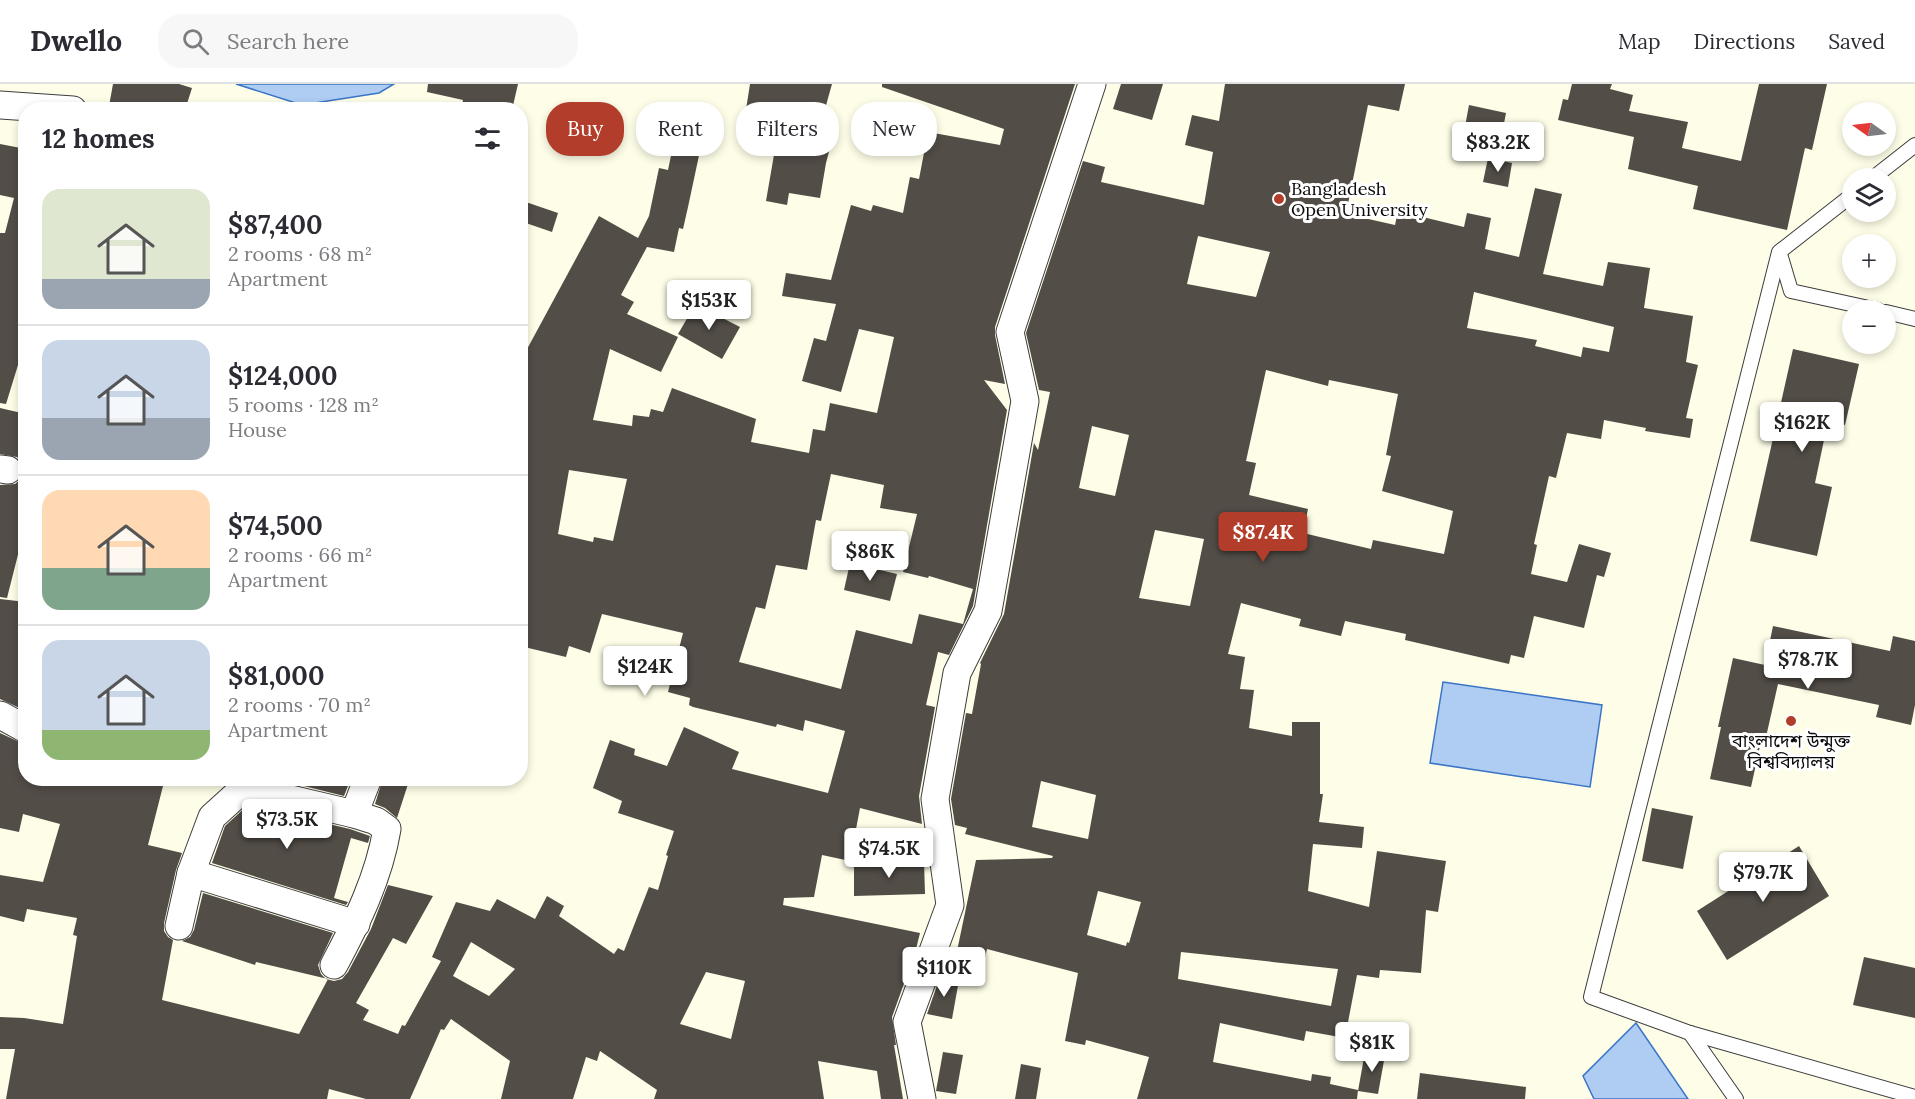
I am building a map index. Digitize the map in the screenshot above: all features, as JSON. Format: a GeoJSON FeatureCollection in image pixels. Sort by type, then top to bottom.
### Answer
{"type":"FeatureCollection","features":[{"type":"Feature","properties":{"kind":"street"},"geometry":{"type":"LineString","coordinates":[[922,1099],[907,1022],[950,905],[935,799],[957,673],[988,611],[1025,401],[1010,332],[1092,84]]}},
{"type":"Feature","properties":{"kind":"street"},"geometry":{"type":"LineString","coordinates":[[0,105],[18,106]]}},
{"type":"Feature","properties":{"kind":"street"},"geometry":{"type":"LineString","coordinates":[[0,715],[18,725]]}},
{"type":"Feature","properties":{"kind":"street"},"geometry":{"type":"LineString","coordinates":[[354,814],[365,786]]}},
{"type":"Feature","properties":{"kind":"street"},"geometry":{"type":"LineString","coordinates":[[179,926],[191,873],[212,817],[244,788],[354,814],[376,821],[387,829],[383,852],[356,924],[334,965]]}},
{"type":"Feature","properties":{"kind":"street"},"geometry":{"type":"LineString","coordinates":[[191,873],[356,924]]}},
{"type":"Feature","properties":{"kind":"lane"},"geometry":{"type":"LineString","coordinates":[[1886,168],[1915,145]]}},
{"type":"Feature","properties":{"kind":"lane"},"geometry":{"type":"LineString","coordinates":[[1842,203],[1779,252],[1591,997],[1690,1033],[1915,1097]]}},
{"type":"Feature","properties":{"kind":"lane"},"geometry":{"type":"LineString","coordinates":[[1779,252],[1791,291],[1842,302]]}},
{"type":"Feature","properties":{"kind":"lane"},"geometry":{"type":"LineString","coordinates":[[1896,314],[1915,319]]}},
{"type":"Feature","properties":{"kind":"lane"},"geometry":{"type":"LineString","coordinates":[[1690,1033],[1736,1099]]}},
{"type":"Feature","properties":{"kind":"water"},"geometry":{"type":"Polygon","coordinates":[[[236,84],[394,84],[379,93],[321,102],[293,102],[236,84]]]}},
{"type":"Feature","properties":{"kind":"water"},"geometry":{"type":"Polygon","coordinates":[[[1443,682],[1602,705],[1590,787],[1430,763],[1443,682]]]}},
{"type":"Feature","properties":{"kind":"water"},"geometry":{"type":"Polygon","coordinates":[[[1636,1023],[1688,1099],[1594,1099],[1583,1076],[1636,1023]]]}},
{"type":"Feature","properties":{"kind":"building"},"geometry":{"type":"Polygon","coordinates":[[[113,84],[179,84],[192,88],[188,102],[110,102],[113,84]]]}},
{"type":"Feature","properties":{"kind":"building"},"geometry":{"type":"Polygon","coordinates":[[[428,84],[518,84],[514,102],[463,102],[463,100],[427,92],[428,84]]]}},
{"type":"Feature","properties":{"kind":"building"},"geometry":{"type":"Polygon","coordinates":[[[750,84],[832,84],[827,102],[747,102],[750,84]]]}},
{"type":"Feature","properties":{"kind":"building"},"geometry":{"type":"Polygon","coordinates":[[[882,84],[1075,84],[995,327],[1005,384],[984,380],[1007,410],[973,606],[949,655],[938,652],[926,705],[935,707],[919,796],[922,824],[860,808],[850,861],[822,855],[814,897],[784,898],[783,905],[920,933],[892,1017],[903,1099],[881,1099],[877,1071],[818,1061],[824,1099],[654,1099],[657,1090],[600,1051],[597,1061],[586,1057],[573,1099],[501,1099],[510,1061],[451,1019],[444,1030],[441,1029],[410,1099],[366,1099],[329,1089],[327,1099],[6,1099],[15,1049],[0,1049],[0,1017],[63,1024],[77,936],[73,935],[77,918],[27,909],[24,922],[0,916],[0,875],[43,882],[60,824],[23,814],[19,832],[0,828],[0,733],[18,741],[18,786],[163,786],[148,845],[182,853],[164,923],[164,931],[173,940],[162,1000],[299,1034],[328,979],[334,981],[342,979],[348,972],[371,929],[388,885],[433,896],[406,944],[393,938],[356,1003],[369,1010],[363,1020],[398,1034],[402,1025],[405,1026],[441,961],[432,957],[456,902],[490,911],[497,899],[535,919],[547,896],[564,906],[559,916],[614,954],[618,948],[624,951],[649,887],[658,890],[674,831],[618,813],[622,801],[593,788],[610,740],[635,749],[634,755],[667,766],[684,727],[739,752],[732,769],[828,793],[845,731],[805,720],[803,731],[777,724],[776,727],[689,705],[690,698],[668,692],[683,633],[602,614],[590,653],[569,646],[566,657],[528,648],[528,347],[599,216],[638,238],[649,216],[659,168],[668,170],[671,156],[699,156],[683,229],[679,228],[674,252],[647,247],[621,295],[634,302],[627,314],[678,337],[661,372],[610,349],[593,420],[632,426],[633,415],[649,417],[651,409],[663,412],[672,388],[756,419],[751,442],[809,453],[813,429],[825,431],[830,403],[877,413],[894,337],[859,329],[841,392],[802,381],[814,338],[826,341],[836,304],[782,296],[786,273],[831,280],[851,205],[871,211],[873,205],[903,213],[910,177],[919,179],[923,156],[937,156],[937,134],[1000,145],[1004,129],[937,106],[937,102],[926,102],[882,87],[882,84]],[[569,470],[558,534],[593,542],[594,537],[613,541],[627,479],[569,470]],[[831,474],[821,521],[816,520],[807,570],[776,565],[765,609],[756,607],[739,662],[841,689],[856,630],[912,644],[919,614],[963,624],[973,589],[929,576],[928,578],[903,572],[917,514],[880,508],[884,485],[831,474]],[[471,942],[453,976],[489,996],[515,969],[471,942]],[[706,972],[680,1024],[731,1039],[745,981],[706,972]]]}},
{"type":"Feature","properties":{"kind":"building"},"geometry":{"type":"Polygon","coordinates":[[[1121,84],[1163,84],[1152,120],[1113,109],[1121,84]]]}},
{"type":"Feature","properties":{"kind":"building"},"geometry":{"type":"Polygon","coordinates":[[[1225,84],[1405,84],[1399,111],[1368,105],[1346,214],[1395,225],[1398,211],[1464,227],[1467,213],[1491,218],[1485,249],[1519,257],[1535,188],[1562,194],[1543,274],[1603,286],[1608,262],[1650,268],[1644,308],[1693,316],[1686,362],[1698,365],[1686,418],[1693,419],[1690,438],[1645,431],[1646,428],[1604,420],[1601,439],[1567,433],[1556,478],[1549,476],[1534,544],[1537,545],[1531,574],[1567,582],[1579,544],[1611,553],[1604,577],[1597,575],[1584,628],[1534,616],[1524,658],[1511,655],[1509,664],[1405,640],[1406,634],[1345,621],[1341,636],[1299,626],[1301,619],[1241,603],[1228,654],[1245,657],[1240,689],[1254,690],[1249,728],[1292,736],[1292,722],[1320,722],[1320,794],[1323,794],[1319,822],[1364,827],[1362,848],[1313,844],[1308,891],[1369,907],[1377,851],[1446,861],[1438,912],[1426,910],[1421,973],[1380,970],[1379,978],[1357,975],[1345,1038],[1306,1031],[1304,1041],[1220,1023],[1213,1062],[1311,1081],[1312,1074],[1331,1077],[1330,1084],[1358,1090],[1357,1099],[1137,1099],[1149,1057],[1086,1040],[1085,1045],[1065,1041],[1078,973],[987,949],[985,958],[957,951],[976,860],[1052,858],[1053,856],[965,834],[967,828],[955,825],[951,799],[966,713],[972,714],[980,663],[1004,614],[1034,443],[1038,450],[1050,392],[1039,390],[1026,333],[1083,161],[1105,167],[1101,182],[1204,205],[1213,152],[1185,145],[1192,115],[1219,121],[1225,84]],[[1198,236],[1187,284],[1256,297],[1270,252],[1198,236]],[[1474,292],[1467,328],[1537,340],[1535,346],[1581,357],[1583,347],[1609,352],[1614,327],[1474,292]],[[1266,370],[1246,461],[1256,463],[1249,495],[1308,509],[1303,533],[1371,549],[1373,540],[1444,554],[1453,511],[1382,491],[1391,456],[1386,455],[1398,394],[1329,380],[1328,386],[1266,370]],[[1092,426],[1079,488],[1115,496],[1129,435],[1092,426]],[[1155,530],[1139,598],[1190,606],[1204,539],[1155,530]],[[1041,781],[1032,827],[1088,839],[1096,795],[1041,781]],[[1098,891],[1087,935],[1126,946],[1127,942],[1129,943],[1141,902],[1098,891]],[[1181,952],[1178,979],[1331,1006],[1338,969],[1181,952]]]}},
{"type":"Feature","properties":{"kind":"building"},"geometry":{"type":"Polygon","coordinates":[[[1572,84],[1612,84],[1610,89],[1633,95],[1629,111],[1688,122],[1682,148],[1741,161],[1759,84],[1827,84],[1812,150],[1805,148],[1787,230],[1693,209],[1698,186],[1628,169],[1634,137],[1558,120],[1563,99],[1568,100],[1572,84]]]}},
{"type":"Feature","properties":{"kind":"building"},"geometry":{"type":"Polygon","coordinates":[[[1469,105],[1506,113],[1501,139],[1464,132],[1469,105]]]}},
{"type":"Feature","properties":{"kind":"building"},"geometry":{"type":"Polygon","coordinates":[[[0,144],[18,147],[18,365],[6,404],[0,403],[0,233],[5,233],[14,198],[0,195],[0,144]]]}},
{"type":"Feature","properties":{"kind":"building"},"geometry":{"type":"Polygon","coordinates":[[[774,156],[828,156],[820,198],[789,193],[787,205],[766,201],[774,156]]]}},
{"type":"Feature","properties":{"kind":"building"},"geometry":{"type":"Polygon","coordinates":[[[1488,158],[1512,163],[1508,187],[1483,182],[1488,158]]]}},
{"type":"Feature","properties":{"kind":"building"},"geometry":{"type":"Polygon","coordinates":[[[528,203],[558,213],[552,232],[528,224],[528,203]]]}},
{"type":"Feature","properties":{"kind":"building"},"geometry":{"type":"Polygon","coordinates":[[[695,305],[740,327],[722,359],[678,334],[695,305]]]}},
{"type":"Feature","properties":{"kind":"building"},"geometry":{"type":"Polygon","coordinates":[[[1793,349],[1859,364],[1845,425],[1828,421],[1815,483],[1832,487],[1817,556],[1750,541],[1793,349]]]}},
{"type":"Feature","properties":{"kind":"building"},"geometry":{"type":"Polygon","coordinates":[[[0,408],[18,412],[18,458],[0,454],[0,408]]]}},
{"type":"Feature","properties":{"kind":"building"},"geometry":{"type":"Polygon","coordinates":[[[18,482],[18,555],[7,598],[0,597],[0,485],[15,484],[18,482]]]}},
{"type":"Feature","properties":{"kind":"building"},"geometry":{"type":"Polygon","coordinates":[[[850,563],[897,574],[890,601],[844,590],[850,563]]]}},
{"type":"Feature","properties":{"kind":"building"},"geometry":{"type":"Polygon","coordinates":[[[0,599],[18,601],[18,707],[0,699],[0,599]]]}},
{"type":"Feature","properties":{"kind":"building","name":"বাংলাদেশ উন্মুক্ত বিশ্ববিদ্যালয়"},"geometry":{"type":"Polygon","coordinates":[[[1773,626],[1890,651],[1893,636],[1915,641],[1915,705],[1911,725],[1876,717],[1879,705],[1778,684],[1766,737],[1762,737],[1751,787],[1710,779],[1721,727],[1718,727],[1733,658],[1765,665],[1773,626]]]}},
{"type":"Feature","properties":{"kind":"building"},"geometry":{"type":"Polygon","coordinates":[[[304,786],[348,786],[344,796],[304,786]]]}},
{"type":"Feature","properties":{"kind":"building"},"geometry":{"type":"Polygon","coordinates":[[[381,786],[407,786],[397,818],[385,808],[375,804],[381,786]]]}},
{"type":"Feature","properties":{"kind":"building"},"geometry":{"type":"Polygon","coordinates":[[[248,805],[350,829],[370,836],[368,843],[351,838],[334,898],[348,902],[346,905],[212,863],[225,826],[248,805]]]}},
{"type":"Feature","properties":{"kind":"building"},"geometry":{"type":"Polygon","coordinates":[[[1652,808],[1693,816],[1683,869],[1642,861],[1652,808]]]}},
{"type":"Feature","properties":{"kind":"building"},"geometry":{"type":"Polygon","coordinates":[[[1799,846],[1829,896],[1727,960],[1697,911],[1799,846]]]}},
{"type":"Feature","properties":{"kind":"building"},"geometry":{"type":"Polygon","coordinates":[[[924,861],[925,894],[854,896],[854,863],[924,861]]]}},
{"type":"Feature","properties":{"kind":"building"},"geometry":{"type":"Polygon","coordinates":[[[203,893],[333,933],[318,965],[325,978],[256,962],[255,965],[182,941],[190,937],[194,930],[203,893]]]}},
{"type":"Feature","properties":{"kind":"building"},"geometry":{"type":"Polygon","coordinates":[[[1864,957],[1915,968],[1915,1018],[1853,1005],[1864,957]]]}},
{"type":"Feature","properties":{"kind":"building"},"geometry":{"type":"Polygon","coordinates":[[[940,977],[959,980],[952,1019],[927,1014],[940,977]]]}},
{"type":"Feature","properties":{"kind":"building"},"geometry":{"type":"Polygon","coordinates":[[[943,1052],[963,1055],[956,1094],[936,1091],[943,1052]]]}},
{"type":"Feature","properties":{"kind":"building"},"geometry":{"type":"Polygon","coordinates":[[[1365,1052],[1385,1055],[1378,1094],[1358,1091],[1365,1052]]]}},
{"type":"Feature","properties":{"kind":"building"},"geometry":{"type":"Polygon","coordinates":[[[1021,1064],[1041,1068],[1036,1099],[1015,1099],[1021,1064]]]}},
{"type":"Feature","properties":{"kind":"building"},"geometry":{"type":"Polygon","coordinates":[[[1420,1073],[1526,1087],[1525,1099],[1417,1099],[1420,1073]]]}},
{"type":"Feature","properties":{"kind":"place","name":"Bangladesh Open University"},"geometry":{"type":"Point","coordinates":[1279,199]}},
{"type":"Feature","properties":{"kind":"place","name":"বাংলাদেশ উন্মুক্ত বিশ্ববিদ্যালয়"},"geometry":{"type":"Point","coordinates":[1791,721]}}]}
